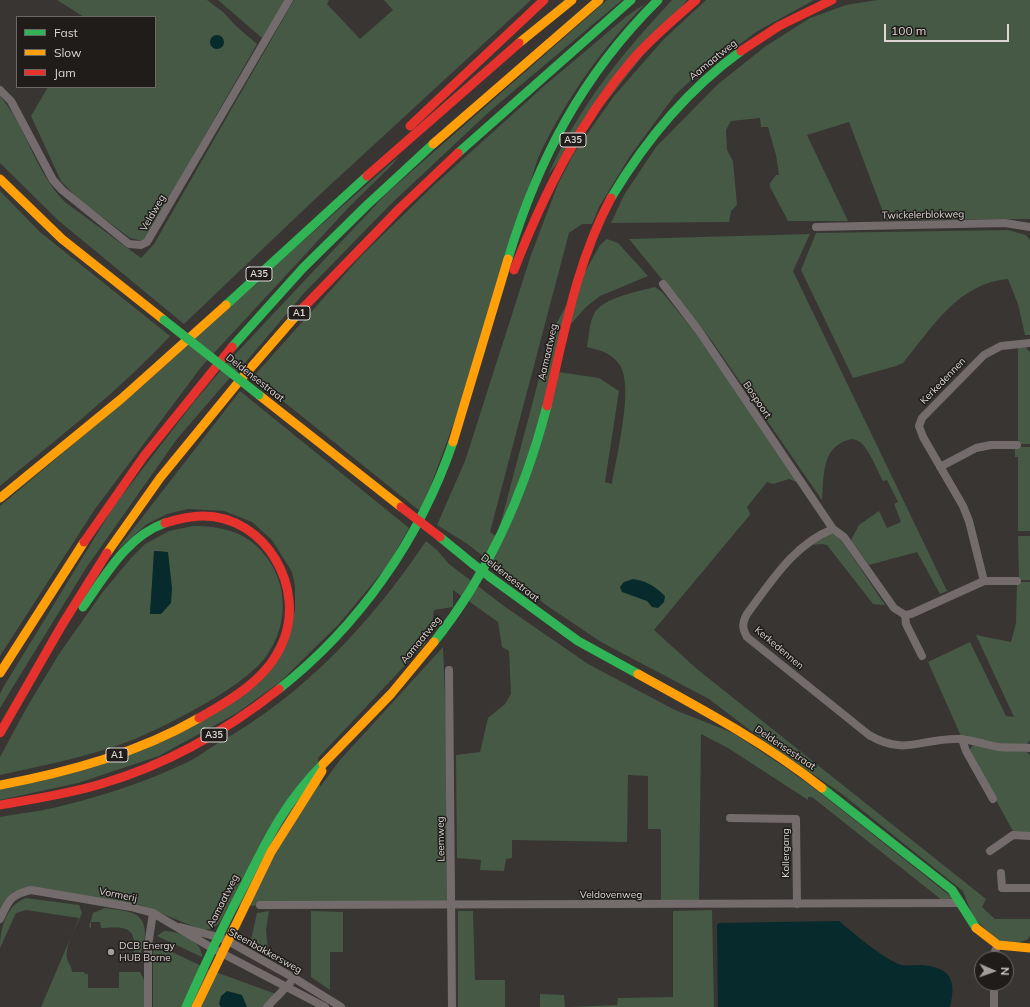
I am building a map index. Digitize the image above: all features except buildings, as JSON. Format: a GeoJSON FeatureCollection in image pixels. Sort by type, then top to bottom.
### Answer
{"type":"FeatureCollection","features":[{"type":"Feature","properties":{"kind":"main road","name":"A35"},"geometry":{"type":"LineString","coordinates":[[381,163],[397,139],[544,0]]}},
{"type":"Feature","properties":{"kind":"main road","name":"A35"},"geometry":{"type":"LineString","coordinates":[[0,498],[137,386],[381,163],[572,0]]}},
{"type":"Feature","properties":{"kind":"main road","name":"A1"},"geometry":{"type":"LineString","coordinates":[[0,673],[66,568],[144,456],[236,342],[303,268],[367,205],[470,110],[599,0]]}},
{"type":"Feature","properties":{"kind":"main road","name":"A1"},"geometry":{"type":"LineString","coordinates":[[0,734],[67,616],[130,518],[228,393],[262,353],[331,278],[394,213],[531,86],[631,0]]}},
{"type":"Feature","properties":{"kind":"main road","name":"A35"},"geometry":{"type":"LineString","coordinates":[[0,806],[73,792],[114,780],[193,747],[239,719],[276,692],[337,637],[359,612],[381,583],[425,511],[452,447],[522,215],[532,188],[559,130],[607,57],[627,32],[658,0]]}},
{"type":"Feature","properties":{"kind":"main road","name":"A35"},"geometry":{"type":"LineString","coordinates":[[493,310],[511,276],[544,194],[565,154],[589,116],[613,83],[642,49],[696,0]]}},
{"type":"Feature","properties":{"kind":"main road","name":"Aamaatweg"},"geometry":{"type":"LineString","coordinates":[[186,1007],[212,948],[276,822],[303,784],[404,678],[441,634],[477,579],[497,543],[523,484],[540,432],[581,268],[596,227],[634,160],[693,90],[733,56],[770,31],[832,0]]}},
{"type":"Feature","properties":{"kind":"main road","name":"Deldensestraat"},"geometry":{"type":"LineString","coordinates":[[0,179],[62,239],[473,564],[551,623],[578,641],[725,722],[781,758],[820,786],[952,890],[974,926],[998,945]]}},
{"type":"Feature","properties":{"kind":"main road","name":"A1"},"geometry":{"type":"LineString","coordinates":[[0,784],[80,767],[134,750],[182,728],[245,689],[266,670],[285,639],[288,626],[290,595],[282,566],[276,556],[251,531],[225,518],[193,515],[177,518],[160,524],[134,541],[119,557],[30,680]]}},
{"type":"Feature","properties":{"kind":"main road","name":"Aamaatweg"},"geometry":{"type":"LineString","coordinates":[[196,1007],[271,852],[333,754]]}},
{"type":"Feature","properties":{"kind":"main road"},"geometry":{"type":"LineString","coordinates":[[998,945],[1005,947],[1030,948]]}},
{"type":"Feature","properties":{"kind":"street","name":"Veldweg"},"geometry":{"type":"LineString","coordinates":[[0,90],[11,101],[42,161],[57,185],[129,244],[141,245],[148,242],[289,0]]}},
{"type":"Feature","properties":{"kind":"street","name":"Twickelerblokweg"},"geometry":{"type":"LineString","coordinates":[[816,227],[1005,223],[1030,227]]}},
{"type":"Feature","properties":{"kind":"street","name":"Bospoort"},"geometry":{"type":"LineString","coordinates":[[663,284],[703,338],[833,529]]}},
{"type":"Feature","properties":{"kind":"street","name":"Kerkedennen"},"geometry":{"type":"LineString","coordinates":[[984,582],[969,521],[963,506],[923,437],[919,426],[922,418],[984,355],[1002,346],[1030,343]]}},
{"type":"Feature","properties":{"kind":"street"},"geometry":{"type":"LineString","coordinates":[[940,467],[976,448],[992,445],[1016,445]]}},
{"type":"Feature","properties":{"kind":"street"},"geometry":{"type":"LineString","coordinates":[[833,529],[844,537],[894,608],[905,615],[911,614],[984,582],[1017,581]]}},
{"type":"Feature","properties":{"kind":"street","name":"Kerkedennen"},"geometry":{"type":"LineString","coordinates":[[833,529],[803,546],[788,560],[747,614],[742,623],[747,637],[869,735],[880,742],[892,746],[904,746],[962,739],[1000,747],[1030,748]]}},
{"type":"Feature","properties":{"kind":"street"},"geometry":{"type":"LineString","coordinates":[[905,615],[906,624],[922,656]]}},
{"type":"Feature","properties":{"kind":"street","name":"Leemweg"},"geometry":{"type":"LineString","coordinates":[[449,670],[452,1007]]}},
{"type":"Feature","properties":{"kind":"street"},"geometry":{"type":"LineString","coordinates":[[962,739],[966,751],[993,799]]}},
{"type":"Feature","properties":{"kind":"street","name":"Kollergang"},"geometry":{"type":"LineString","coordinates":[[730,818],[796,819],[797,904]]}},
{"type":"Feature","properties":{"kind":"street"},"geometry":{"type":"LineString","coordinates":[[990,851],[1013,835],[1030,836]]}},
{"type":"Feature","properties":{"kind":"street"},"geometry":{"type":"LineString","coordinates":[[1001,873],[1002,888],[1030,888]]}},
{"type":"Feature","properties":{"kind":"street","name":"Vormerij"},"geometry":{"type":"LineString","coordinates":[[0,919],[8,900],[17,894],[31,890],[130,907],[153,913],[176,926]]}},
{"type":"Feature","properties":{"kind":"street","name":"Veldovenweg"},"geometry":{"type":"LineString","coordinates":[[260,905],[961,904]]}},
{"type":"Feature","properties":{"kind":"street"},"geometry":{"type":"LineString","coordinates":[[148,1007],[148,946],[153,913]]}},
{"type":"Feature","properties":{"kind":"street","name":"Steenbakkersweg"},"geometry":{"type":"LineString","coordinates":[[176,926],[228,941],[294,978],[341,1007]]}},
{"type":"Feature","properties":{"kind":"street","name":"Steenbakkersweg"},"geometry":{"type":"LineString","coordinates":[[176,926],[212,948],[325,1007]]}},
{"type":"Feature","properties":{"kind":"street"},"geometry":{"type":"LineString","coordinates":[[995,951],[998,945]]}},
{"type":"Feature","properties":{"kind":"street"},"geometry":{"type":"LineString","coordinates":[[267,1007],[294,978]]}},
{"type":"Feature","properties":{"kind":"street"},"geometry":{"type":"LineString","coordinates":[[994,991],[994,1007]]}},
{"type":"Feature","properties":{"kind":"green space"},"geometry":{"type":"Polygon","coordinates":[[[57,0],[207,0],[223,12],[236,26],[257,44],[146,238],[142,241],[130,238],[78,199],[61,181],[31,116],[47,88],[156,88],[156,16],[82,16],[57,0]]]}},
{"type":"Feature","properties":{"kind":"green space"},"geometry":{"type":"Polygon","coordinates":[[[218,0],[285,0],[262,38],[218,0]]]}},
{"type":"Feature","properties":{"kind":"green space"},"geometry":{"type":"Polygon","coordinates":[[[294,0],[329,0],[327,4],[360,39],[393,10],[384,0],[531,0],[314,200],[184,324],[59,221],[0,163],[0,96],[17,122],[38,164],[55,190],[65,202],[141,258],[154,244],[294,0]]]}},
{"type":"Feature","properties":{"kind":"green space"},"geometry":{"type":"Polygon","coordinates":[[[607,0],[622,0],[490,111],[392,203],[305,292],[245,363],[227,381],[177,439],[86,568],[0,708],[0,694],[4,686],[114,506],[194,402],[227,363],[387,193],[607,0]]]}},
{"type":"Feature","properties":{"kind":"green space"},"geometry":{"type":"Polygon","coordinates":[[[672,0],[687,0],[548,175],[560,150],[602,82],[635,41],[672,0]]]}},
{"type":"Feature","properties":{"kind":"green space"},"geometry":{"type":"Polygon","coordinates":[[[706,0],[814,0],[756,32],[689,82],[675,95],[630,156],[599,207],[592,224],[582,224],[569,233],[490,532],[497,537],[551,333],[600,245],[607,239],[618,243],[648,276],[600,296],[586,307],[561,335],[558,372],[599,378],[619,391],[605,482],[612,484],[623,422],[625,388],[623,374],[616,360],[605,352],[587,347],[591,322],[598,308],[612,299],[655,287],[662,292],[695,332],[799,483],[789,479],[773,484],[767,482],[747,507],[750,513],[749,516],[654,630],[697,669],[986,899],[982,907],[995,919],[1030,919],[1030,936],[1027,940],[1016,943],[1003,943],[991,935],[973,917],[963,891],[842,794],[771,746],[709,699],[601,642],[546,605],[466,543],[437,525],[465,461],[531,255],[558,184],[574,153],[614,96],[663,40],[706,0]]]}},
{"type":"Feature","properties":{"kind":"green space"},"geometry":{"type":"Polygon","coordinates":[[[877,0],[1030,0],[1030,219],[886,220],[849,122],[807,135],[848,221],[788,221],[770,187],[770,183],[776,175],[779,175],[776,155],[768,127],[761,127],[760,118],[731,121],[726,130],[727,150],[733,161],[737,205],[731,211],[729,222],[611,223],[624,195],[656,147],[718,84],[766,46],[810,18],[846,5],[877,0]]]}},
{"type":"Feature","properties":{"kind":"green space"},"geometry":{"type":"Polygon","coordinates":[[[646,3],[629,21],[585,76],[572,95],[538,158],[460,406],[421,512],[253,377],[362,255],[433,186],[544,86],[627,16],[646,3]]]}},
{"type":"Feature","properties":{"kind":"green space"},"geometry":{"type":"Polygon","coordinates":[[[398,157],[393,164],[350,206],[202,366],[95,509],[0,656],[0,506],[58,457],[398,157]]]}},
{"type":"Feature","properties":{"kind":"green space"},"geometry":{"type":"Polygon","coordinates":[[[0,191],[40,232],[170,336],[109,395],[0,486],[0,191]]]}},
{"type":"Feature","properties":{"kind":"green space"},"geometry":{"type":"Polygon","coordinates":[[[1008,230],[1026,235],[1030,240],[1030,335],[1025,335],[1018,304],[1008,279],[990,282],[960,298],[948,309],[903,363],[853,378],[801,270],[816,233],[1008,230]]]}},
{"type":"Feature","properties":{"kind":"green space"},"geometry":{"type":"Polygon","coordinates":[[[810,234],[793,271],[947,591],[940,594],[917,552],[869,565],[851,540],[859,525],[879,511],[887,528],[901,522],[894,504],[898,502],[887,480],[883,481],[864,446],[856,440],[850,439],[839,444],[828,456],[824,473],[822,500],[709,337],[629,239],[810,234]]]}},
{"type":"Feature","properties":{"kind":"green space"},"geometry":{"type":"Polygon","coordinates":[[[1025,347],[1030,352],[1030,444],[1018,444],[1018,348],[1025,347]]]}},
{"type":"Feature","properties":{"kind":"green space"},"geometry":{"type":"Polygon","coordinates":[[[240,391],[409,528],[388,565],[339,624],[280,682],[237,713],[159,756],[78,783],[0,800],[0,789],[99,764],[254,686],[295,611],[295,586],[292,572],[272,540],[252,522],[224,511],[188,509],[167,514],[147,524],[116,551],[240,391]]]}},
{"type":"Feature","properties":{"kind":"green space"},"geometry":{"type":"Polygon","coordinates":[[[1015,447],[1030,447],[1030,531],[1018,531],[1018,457],[1015,457],[1015,447]]]}},
{"type":"Feature","properties":{"kind":"green space"},"geometry":{"type":"Polygon","coordinates":[[[193,526],[206,526],[230,531],[250,540],[267,557],[278,579],[283,601],[281,623],[278,634],[267,655],[257,667],[225,691],[187,714],[135,739],[85,755],[0,775],[0,757],[27,707],[59,654],[102,593],[131,558],[145,544],[169,531],[193,526]],[[155,551],[150,613],[167,552],[155,551]]]}},
{"type":"Feature","properties":{"kind":"green space"},"geometry":{"type":"Polygon","coordinates":[[[831,533],[838,535],[885,605],[873,604],[827,545],[811,545],[831,533]]]}},
{"type":"Feature","properties":{"kind":"green space"},"geometry":{"type":"Polygon","coordinates":[[[1018,536],[1030,536],[1030,580],[1019,580],[1018,536]]]}},
{"type":"Feature","properties":{"kind":"green space"},"geometry":{"type":"Polygon","coordinates":[[[426,541],[438,551],[449,564],[504,606],[588,664],[675,710],[733,733],[786,768],[814,788],[953,898],[954,902],[943,901],[812,797],[808,797],[808,800],[728,748],[701,734],[699,901],[661,901],[661,829],[648,829],[648,776],[628,775],[627,842],[512,840],[512,858],[506,859],[504,871],[480,870],[481,860],[457,858],[456,755],[480,752],[488,718],[505,704],[511,694],[509,651],[502,647],[498,622],[453,590],[453,607],[434,610],[432,625],[425,644],[318,758],[320,787],[340,760],[443,647],[449,790],[449,902],[322,902],[228,907],[216,926],[202,930],[141,905],[24,889],[12,892],[0,913],[0,817],[57,807],[96,797],[143,781],[192,760],[249,724],[279,703],[334,655],[382,600],[426,541]]]}},
{"type":"Feature","properties":{"kind":"green space"},"geometry":{"type":"Polygon","coordinates":[[[1017,582],[1030,582],[1030,740],[1026,745],[1004,744],[961,736],[928,662],[970,642],[1006,716],[1014,717],[976,635],[1011,642],[1016,623],[1017,582]]]}},
{"type":"Feature","properties":{"kind":"green space"},"geometry":{"type":"Polygon","coordinates":[[[973,745],[1025,750],[1030,755],[1030,833],[1014,833],[969,751],[973,745]]]}},
{"type":"Feature","properties":{"kind":"green space"},"geometry":{"type":"Polygon","coordinates":[[[26,898],[79,905],[82,913],[70,941],[67,953],[67,958],[72,972],[84,972],[85,974],[88,974],[88,988],[119,988],[119,972],[140,972],[144,980],[144,1007],[41,1007],[79,918],[26,910],[16,913],[0,948],[1,933],[9,912],[19,901],[26,898]]]}},
{"type":"Feature","properties":{"kind":"green space"},"geometry":{"type":"Polygon","coordinates":[[[105,908],[125,911],[137,915],[141,919],[144,925],[145,936],[140,954],[134,953],[134,939],[128,930],[114,927],[101,928],[100,922],[91,922],[91,928],[89,927],[93,913],[105,908]]]}},
{"type":"Feature","properties":{"kind":"green space"},"geometry":{"type":"Polygon","coordinates":[[[712,910],[714,1007],[570,1007],[617,1005],[618,998],[673,997],[673,911],[712,910]]]}},
{"type":"Feature","properties":{"kind":"green space"},"geometry":{"type":"Polygon","coordinates":[[[269,911],[266,930],[268,950],[251,940],[257,913],[269,911]]]}},
{"type":"Feature","properties":{"kind":"green space"},"geometry":{"type":"Polygon","coordinates":[[[311,911],[343,912],[343,952],[330,952],[330,990],[311,977],[311,911]]]}},
{"type":"Feature","properties":{"kind":"green space"},"geometry":{"type":"Polygon","coordinates":[[[458,911],[473,911],[475,980],[505,980],[505,1007],[458,1007],[458,911]]]}},
{"type":"Feature","properties":{"kind":"green space"},"geometry":{"type":"Polygon","coordinates":[[[164,931],[170,931],[189,938],[199,946],[202,957],[157,936],[164,931]]]}},
{"type":"Feature","properties":{"kind":"green space"},"geometry":{"type":"Polygon","coordinates":[[[153,943],[210,970],[276,994],[264,1007],[153,1007],[153,943]]]}},
{"type":"Feature","properties":{"kind":"green space"},"geometry":{"type":"Polygon","coordinates":[[[540,994],[564,995],[565,1007],[540,1007],[540,994]]]}},
{"type":"Feature","properties":{"kind":"water"},"geometry":{"type":"Polygon","coordinates":[[[214,35],[220,35],[224,39],[224,45],[220,49],[214,49],[210,45],[210,39],[214,35]]]}},
{"type":"Feature","properties":{"kind":"water"},"geometry":{"type":"Polygon","coordinates":[[[154,551],[168,552],[172,588],[171,603],[161,614],[150,614],[154,551]]]}},
{"type":"Feature","properties":{"kind":"water"},"geometry":{"type":"Polygon","coordinates":[[[633,579],[650,584],[658,589],[665,596],[664,602],[658,608],[652,607],[647,601],[622,592],[620,587],[624,582],[633,579]]]}},
{"type":"Feature","properties":{"kind":"water"},"geometry":{"type":"Polygon","coordinates":[[[839,921],[873,949],[896,963],[905,965],[930,966],[945,972],[949,976],[952,989],[950,1007],[718,1007],[717,925],[719,923],[839,921]]]}},
{"type":"Feature","properties":{"kind":"water"},"geometry":{"type":"Polygon","coordinates":[[[227,991],[242,995],[247,1007],[221,1007],[219,1004],[221,996],[227,991]]]}},
{"type":"Feature","properties":{"kind":"traffic: fast"},"geometry":{"type":"LineString","coordinates":[[458,153],[631,0]]}},
{"type":"Feature","properties":{"kind":"traffic: fast"},"geometry":{"type":"LineString","coordinates":[[508,259],[520,222],[534,187],[566,120],[585,88],[607,58],[631,28],[658,0]]}},
{"type":"Feature","properties":{"kind":"traffic: fast"},"geometry":{"type":"LineString","coordinates":[[611,198],[638,156],[668,118],[703,82],[741,51]]}},
{"type":"Feature","properties":{"kind":"traffic: fast"},"geometry":{"type":"LineString","coordinates":[[232,347],[303,268],[367,205],[433,144]]}},
{"type":"Feature","properties":{"kind":"traffic: fast"},"geometry":{"type":"LineString","coordinates":[[226,305],[367,176]]}},
{"type":"Feature","properties":{"kind":"traffic: fast"},"geometry":{"type":"LineString","coordinates":[[164,320],[259,395]]}},
{"type":"Feature","properties":{"kind":"traffic: fast"},"geometry":{"type":"LineString","coordinates":[[434,642],[454,616],[472,588],[503,530],[528,469],[547,406]]}},
{"type":"Feature","properties":{"kind":"traffic: fast"},"geometry":{"type":"LineString","coordinates":[[279,689],[308,664],[335,637],[361,609],[384,578],[405,546],[423,513],[453,442]]}},
{"type":"Feature","properties":{"kind":"traffic: fast"},"geometry":{"type":"LineString","coordinates":[[83,607],[109,570],[128,547],[151,529],[165,523]]}},
{"type":"Feature","properties":{"kind":"traffic: fast"},"geometry":{"type":"LineString","coordinates":[[440,537],[473,564]]}},
{"type":"Feature","properties":{"kind":"traffic: fast"},"geometry":{"type":"LineString","coordinates":[[473,564],[490,577]]}},
{"type":"Feature","properties":{"kind":"traffic: fast"},"geometry":{"type":"LineString","coordinates":[[490,577],[578,641],[638,674]]}},
{"type":"Feature","properties":{"kind":"traffic: fast"},"geometry":{"type":"LineString","coordinates":[[186,1007],[221,931],[278,821],[298,792],[323,764]]}},
{"type":"Feature","properties":{"kind":"traffic: fast"},"geometry":{"type":"LineString","coordinates":[[822,788],[952,890],[976,928]]}},
{"type":"Feature","properties":{"kind":"traffic: slow"},"geometry":{"type":"LineString","coordinates":[[519,43],[572,0]]}},
{"type":"Feature","properties":{"kind":"traffic: slow"},"geometry":{"type":"LineString","coordinates":[[433,144],[599,0]]}},
{"type":"Feature","properties":{"kind":"traffic: slow"},"geometry":{"type":"LineString","coordinates":[[0,179],[62,239],[164,320]]}},
{"type":"Feature","properties":{"kind":"traffic: slow"},"geometry":{"type":"LineString","coordinates":[[453,442],[508,259]]}},
{"type":"Feature","properties":{"kind":"traffic: slow"},"geometry":{"type":"LineString","coordinates":[[0,498],[121,399],[226,305]]}},
{"type":"Feature","properties":{"kind":"traffic: slow"},"geometry":{"type":"LineString","coordinates":[[107,553],[160,478],[241,379],[301,310]]}},
{"type":"Feature","properties":{"kind":"traffic: slow"},"geometry":{"type":"LineString","coordinates":[[259,395],[401,507]]}},
{"type":"Feature","properties":{"kind":"traffic: slow"},"geometry":{"type":"LineString","coordinates":[[0,673],[84,542]]}},
{"type":"Feature","properties":{"kind":"traffic: slow"},"geometry":{"type":"LineString","coordinates":[[323,764],[391,694],[434,642]]}},
{"type":"Feature","properties":{"kind":"traffic: slow"},"geometry":{"type":"LineString","coordinates":[[638,674],[756,741],[822,788]]}},
{"type":"Feature","properties":{"kind":"traffic: slow"},"geometry":{"type":"LineString","coordinates":[[0,785],[52,774],[102,760],[152,741],[199,718]]}},
{"type":"Feature","properties":{"kind":"traffic: slow"},"geometry":{"type":"LineString","coordinates":[[196,1007],[271,852],[322,771]]}},
{"type":"Feature","properties":{"kind":"traffic: slow"},"geometry":{"type":"LineString","coordinates":[[976,928],[998,945],[1030,948]]}},
{"type":"Feature","properties":{"kind":"traffic: jam"},"geometry":{"type":"LineString","coordinates":[[410,126],[544,0]]}},
{"type":"Feature","properties":{"kind":"traffic: jam"},"geometry":{"type":"LineString","coordinates":[[514,270],[538,213],[580,132],[615,82],[634,58],[656,35],[696,0]]}},
{"type":"Feature","properties":{"kind":"traffic: jam"},"geometry":{"type":"LineString","coordinates":[[741,51],[779,26],[832,0]]}},
{"type":"Feature","properties":{"kind":"traffic: jam"},"geometry":{"type":"LineString","coordinates":[[367,176],[519,43]]}},
{"type":"Feature","properties":{"kind":"traffic: jam"},"geometry":{"type":"LineString","coordinates":[[301,310],[400,208],[458,153]]}},
{"type":"Feature","properties":{"kind":"traffic: jam"},"geometry":{"type":"LineString","coordinates":[[547,406],[572,300],[589,248],[611,198]]}},
{"type":"Feature","properties":{"kind":"traffic: jam"},"geometry":{"type":"LineString","coordinates":[[84,542],[144,456],[232,347]]}},
{"type":"Feature","properties":{"kind":"traffic: jam"},"geometry":{"type":"LineString","coordinates":[[401,507],[440,537]]}},
{"type":"Feature","properties":{"kind":"traffic: jam"},"geometry":{"type":"LineString","coordinates":[[165,523],[184,518],[203,516],[226,519],[245,528],[262,542],[276,559],[285,579],[289,601],[288,623],[282,644],[267,668],[258,678],[235,696],[199,718]]}},
{"type":"Feature","properties":{"kind":"traffic: jam"},"geometry":{"type":"LineString","coordinates":[[0,733],[62,625],[107,553]]}},
{"type":"Feature","properties":{"kind":"traffic: jam"},"geometry":{"type":"LineString","coordinates":[[0,805],[89,788],[149,767],[172,757],[217,733],[279,689]]}},
{"type":"Feature","properties":{"kind":"place","name":"DCB Energy HUB Borne"},"geometry":{"type":"Point","coordinates":[111,952]}}]}
